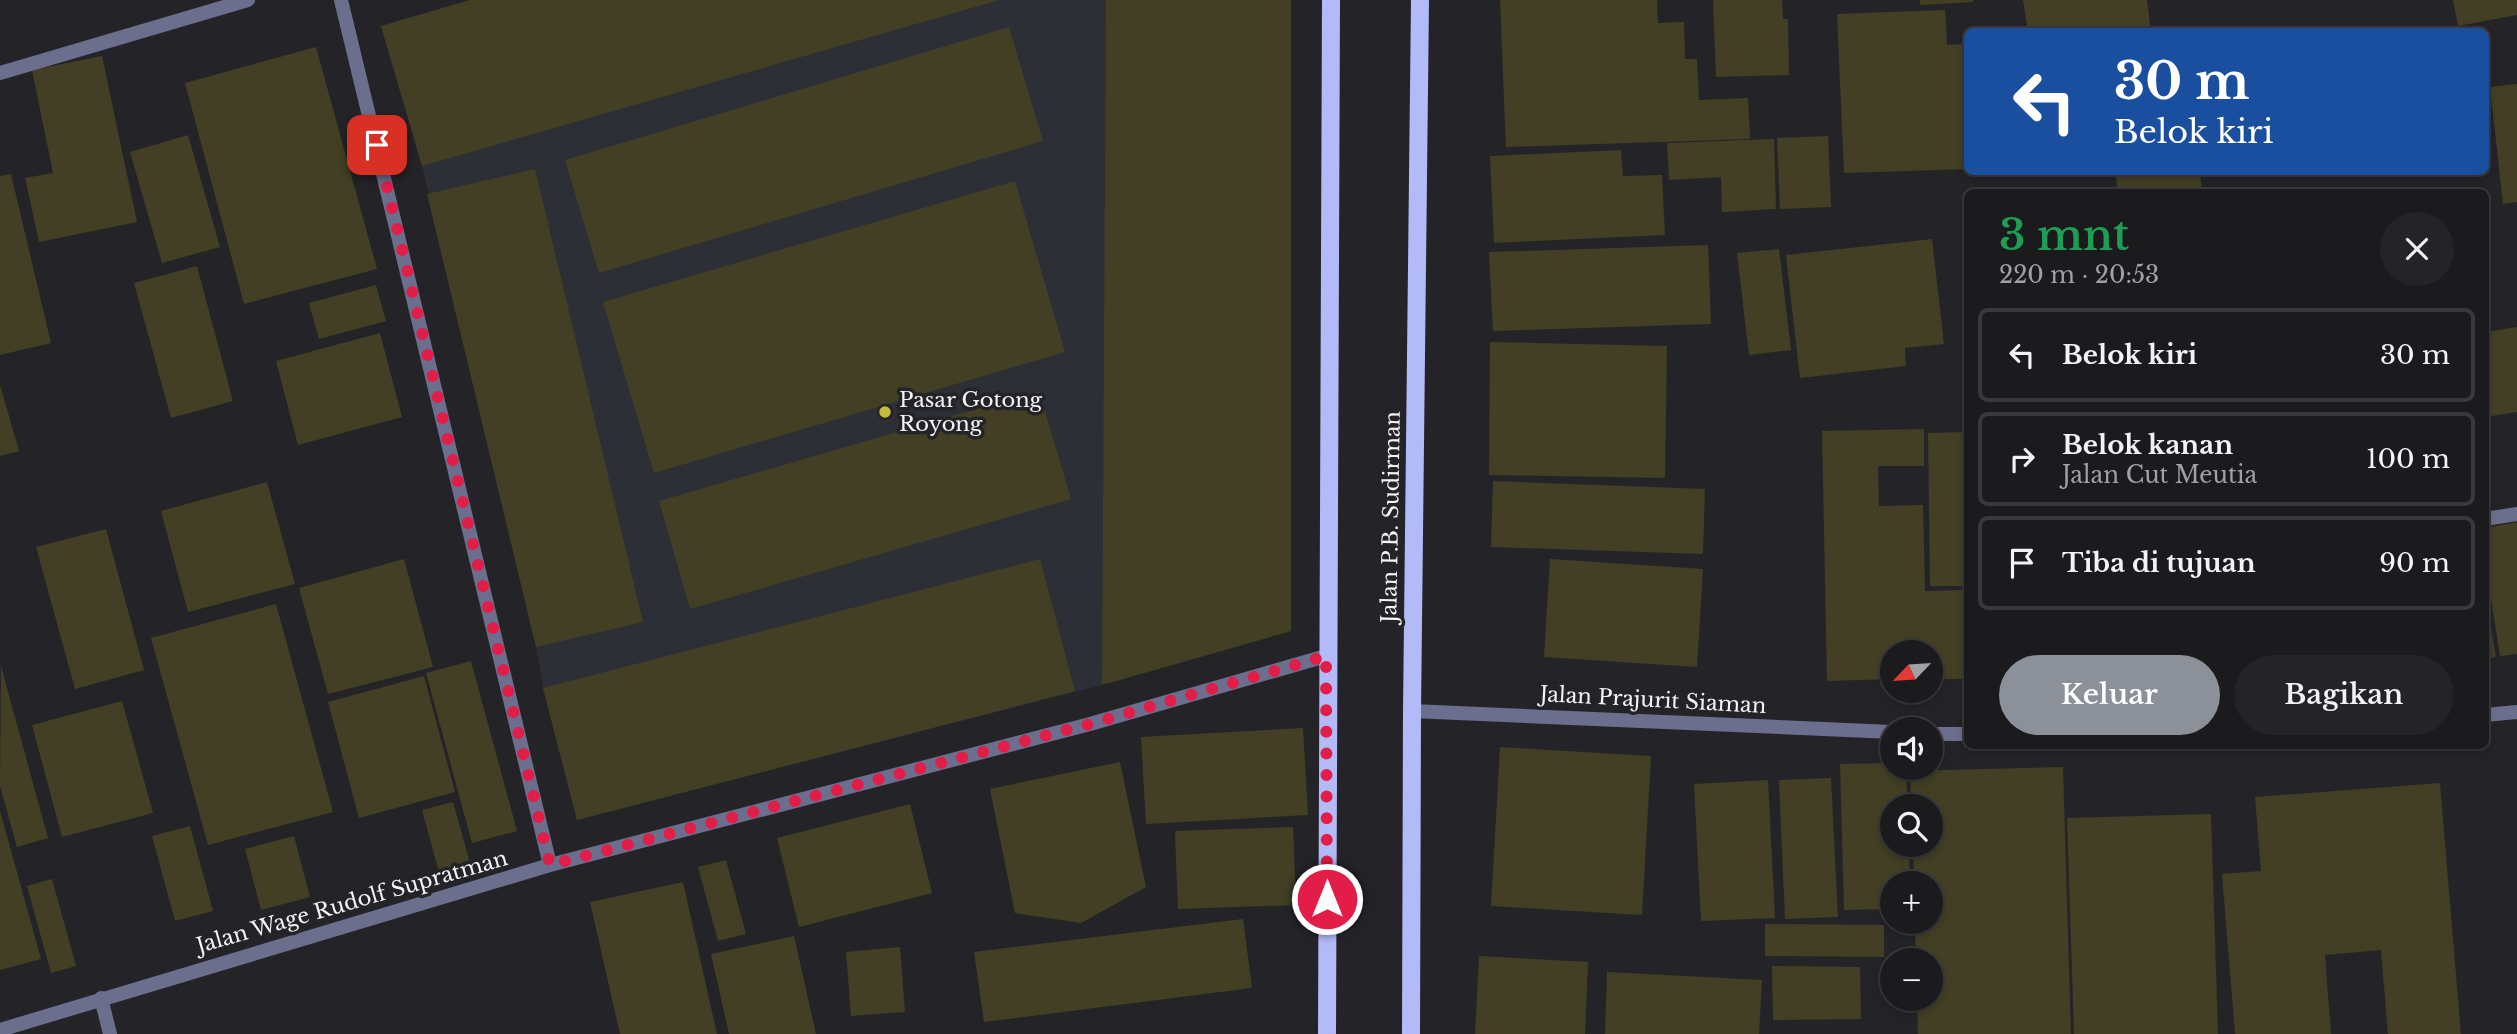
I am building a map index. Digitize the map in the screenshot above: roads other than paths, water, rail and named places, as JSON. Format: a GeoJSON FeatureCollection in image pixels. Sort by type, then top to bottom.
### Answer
{"type":"FeatureCollection","features":[{"type":"Feature","properties":{"kind":"main road"},"geometry":{"type":"LineString","coordinates":[[1327,1034],[1326,656],[1331,0]]}},
{"type":"Feature","properties":{"kind":"main road","name":"Jalan P.B. Sudirman"},"geometry":{"type":"LineString","coordinates":[[1411,1034],[1420,0]]}},
{"type":"Feature","properties":{"kind":"street"},"geometry":{"type":"LineString","coordinates":[[0,73],[248,0]]}},
{"type":"Feature","properties":{"kind":"street"},"geometry":{"type":"LineString","coordinates":[[341,0],[550,865]]}},
{"type":"Feature","properties":{"kind":"street"},"geometry":{"type":"LineString","coordinates":[[2489,518],[2517,514]]}},
{"type":"Feature","properties":{"kind":"street","name":"Jalan Wage Rudolf Supratman"},"geometry":{"type":"LineString","coordinates":[[0,1030],[550,865],[1090,724],[1326,656]]}},
{"type":"Feature","properties":{"kind":"street","name":"Jalan Prajurit Siaman"},"geometry":{"type":"LineString","coordinates":[[1412,710],[1880,731]]}},
{"type":"Feature","properties":{"kind":"street"},"geometry":{"type":"LineString","coordinates":[[2489,715],[2517,712]]}},
{"type":"Feature","properties":{"kind":"street"},"geometry":{"type":"LineString","coordinates":[[1943,734],[1964,734]]}},
{"type":"Feature","properties":{"kind":"street"},"geometry":{"type":"LineString","coordinates":[[101,998],[110,1034]]}},
{"type":"Feature","properties":{"kind":"place","name":"Pasar Gotong Royong"},"geometry":{"type":"Point","coordinates":[885,412]}}]}
